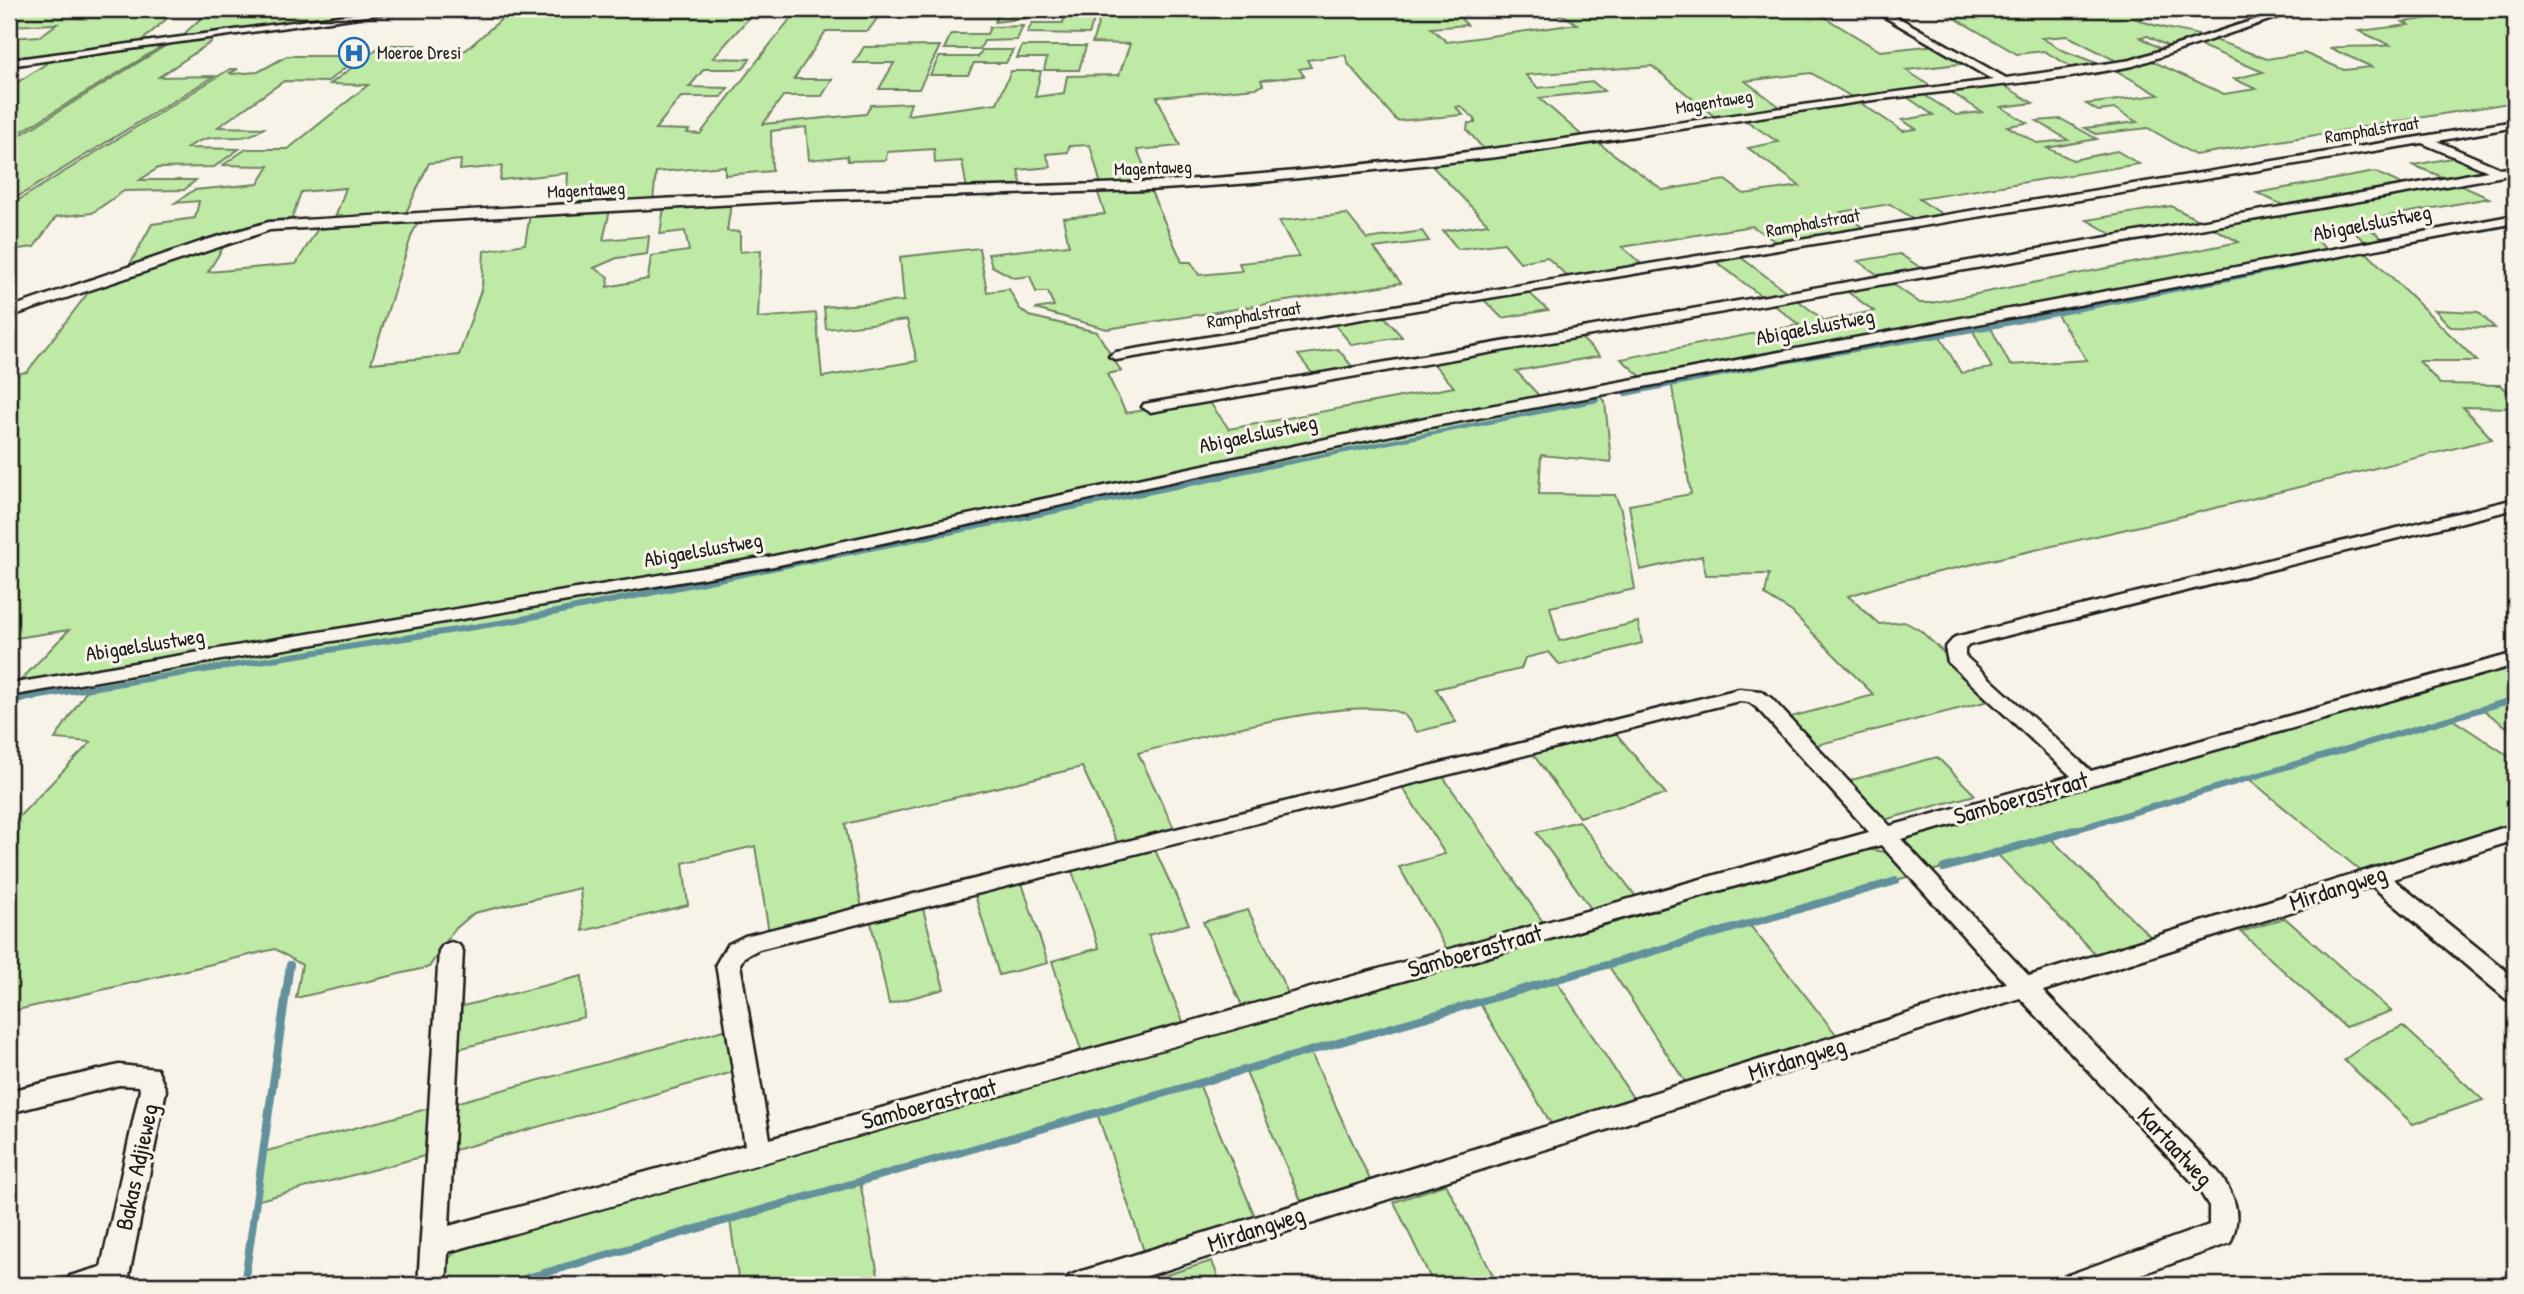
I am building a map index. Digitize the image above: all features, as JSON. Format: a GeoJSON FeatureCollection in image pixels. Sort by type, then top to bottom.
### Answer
{"type":"FeatureCollection","features":[{"type":"Feature","properties":{"kind":"street"},"geometry":{"type":"LineString","coordinates":[[9,63],[411,9]]}},
{"type":"Feature","properties":{"kind":"street"},"geometry":{"type":"LineString","coordinates":[[1876,9],[2002,80]]}},
{"type":"Feature","properties":{"kind":"street","name":"Magentaweg"},"geometry":{"type":"LineString","coordinates":[[9,313],[208,244],[278,225],[806,196],[1212,183],[1497,153],[2133,63],[2297,9]]}},
{"type":"Feature","properties":{"kind":"street","name":"Ramphalstraat"},"geometry":{"type":"LineString","coordinates":[[1116,356],[2515,124]]}},
{"type":"Feature","properties":{"kind":"street"},"geometry":{"type":"LineString","coordinates":[[2423,139],[2508,171]]}},
{"type":"Feature","properties":{"kind":"street"},"geometry":{"type":"LineString","coordinates":[[1150,407],[2508,171]]}},
{"type":"Feature","properties":{"kind":"street","name":"Abigaelslustweg"},"geometry":{"type":"LineString","coordinates":[[9,691],[774,561],[1411,426],[2515,219]]}},
{"type":"Feature","properties":{"kind":"street"},"geometry":{"type":"LineString","coordinates":[[2087,779],[1955,657],[1955,648],[1962,641],[2515,504]]}},
{"type":"Feature","properties":{"kind":"street","name":"Samboerastraat"},"geometry":{"type":"LineString","coordinates":[[434,1243],[1164,1041],[1327,992],[2515,659]]}},
{"type":"Feature","properties":{"kind":"street","name":"Kartaatweg"},"geometry":{"type":"LineString","coordinates":[[759,1151],[728,964],[735,951],[752,942],[1739,695],[1754,696],[1764,703],[2025,989],[2208,1180],[2222,1199],[2226,1219],[2220,1234],[2075,1285]]}},
{"type":"Feature","properties":{"kind":"street","name":"Mirdangweg"},"geometry":{"type":"LineString","coordinates":[[1079,1285],[2025,989],[2515,832]]}},
{"type":"Feature","properties":{"kind":"street"},"geometry":{"type":"LineString","coordinates":[[2375,876],[2515,992]]}},
{"type":"Feature","properties":{"kind":"street"},"geometry":{"type":"LineString","coordinates":[[432,1285],[451,951]]}},
{"type":"Feature","properties":{"kind":"street","name":"Bakas Adjieweg"},"geometry":{"type":"LineString","coordinates":[[9,1102],[118,1075],[148,1076],[153,1090],[113,1281]]}},
{"type":"Feature","properties":{"kind":"street"},"geometry":{"type":"LineString","coordinates":[[80,1285],[113,1281]]}},
{"type":"Feature","properties":{"kind":"green space"},"geometry":{"type":"Polygon","coordinates":[[[9,9],[165,9],[158,15],[172,14],[137,45],[9,62],[9,38],[40,36],[57,24],[9,26],[9,9]]]}},
{"type":"Feature","properties":{"kind":"green space"},"geometry":{"type":"Polygon","coordinates":[[[211,9],[338,9],[339,17],[185,38],[186,32],[211,9]]]}},
{"type":"Feature","properties":{"kind":"green space"},"geometry":{"type":"Polygon","coordinates":[[[513,9],[757,9],[713,58],[750,59],[743,69],[704,69],[689,87],[728,88],[721,97],[681,97],[655,129],[689,130],[687,133],[700,134],[798,9],[842,9],[841,12],[884,9],[868,31],[826,31],[794,79],[832,79],[822,96],[783,96],[763,124],[866,114],[871,105],[911,103],[907,115],[997,103],[1011,71],[1041,71],[1035,97],[1064,93],[1067,76],[1119,75],[1130,44],[1092,43],[1102,11],[1133,9],[1490,9],[1456,13],[1467,25],[1431,28],[1447,42],[1577,24],[1565,16],[1551,13],[1550,9],[1811,9],[1880,51],[1937,45],[1969,63],[1906,70],[1932,87],[1852,97],[1811,73],[1745,81],[1780,107],[1715,117],[1652,66],[1526,75],[1538,88],[1593,82],[1604,91],[1539,98],[1585,138],[1486,152],[1467,130],[1468,123],[1475,123],[1475,119],[1460,106],[1456,107],[1463,115],[1397,121],[1349,65],[1345,55],[1307,60],[1311,67],[1299,69],[1304,76],[1261,80],[1263,85],[1256,88],[1157,97],[1180,146],[1137,150],[1152,183],[1101,185],[1090,145],[1069,146],[1068,152],[1046,154],[1051,167],[1018,170],[1022,187],[967,189],[962,161],[935,163],[934,149],[887,152],[886,160],[848,161],[847,156],[809,160],[806,127],[771,131],[772,171],[725,175],[725,166],[656,172],[653,201],[566,205],[568,173],[500,180],[502,166],[460,170],[461,160],[429,163],[405,215],[335,218],[346,188],[301,192],[291,221],[128,268],[152,224],[195,218],[199,201],[175,203],[194,190],[258,184],[269,166],[223,165],[246,149],[288,149],[368,85],[330,84],[382,45],[415,45],[409,51],[466,50],[513,9]]]}},
{"type":"Feature","properties":{"kind":"green space"},"geometry":{"type":"Polygon","coordinates":[[[888,9],[959,9],[955,16],[883,17],[888,9]]]}},
{"type":"Feature","properties":{"kind":"green space"},"geometry":{"type":"Polygon","coordinates":[[[964,9],[1031,9],[1026,18],[995,22],[999,11],[963,12],[964,9]]]}},
{"type":"Feature","properties":{"kind":"green space"},"geometry":{"type":"Polygon","coordinates":[[[1037,9],[1098,9],[1089,34],[1027,33],[1032,23],[1063,23],[1065,13],[1035,13],[1037,9]]]}},
{"type":"Feature","properties":{"kind":"green space"},"geometry":{"type":"Polygon","coordinates":[[[1939,9],[2141,9],[2156,15],[2137,19],[2205,37],[2171,48],[2148,36],[2140,37],[2163,50],[2122,64],[2068,36],[2042,38],[2062,50],[2107,67],[2077,70],[2044,51],[2017,54],[1939,9]]]}},
{"type":"Feature","properties":{"kind":"green space"},"geometry":{"type":"Polygon","coordinates":[[[2475,9],[2515,9],[2515,102],[2195,155],[2148,128],[2096,134],[2085,128],[2137,122],[2115,109],[2098,111],[2086,104],[2159,95],[2117,71],[2152,61],[2224,94],[2256,89],[2234,79],[2263,72],[2199,45],[2215,40],[2267,59],[2304,53],[2344,70],[2372,67],[2330,48],[2390,45],[2359,31],[2409,25],[2403,22],[2481,11],[2475,9]]]}},
{"type":"Feature","properties":{"kind":"green space"},"geometry":{"type":"Polygon","coordinates":[[[1023,26],[1017,40],[984,41],[980,49],[944,49],[951,34],[987,34],[990,27],[1023,26]]]}},
{"type":"Feature","properties":{"kind":"green space"},"geometry":{"type":"Polygon","coordinates":[[[213,37],[211,42],[159,77],[214,76],[9,202],[9,142],[170,43],[213,37]]]}},
{"type":"Feature","properties":{"kind":"green space"},"geometry":{"type":"Polygon","coordinates":[[[165,43],[9,139],[9,88],[55,58],[165,43]]]}},
{"type":"Feature","properties":{"kind":"green space"},"geometry":{"type":"Polygon","coordinates":[[[940,46],[919,89],[879,89],[894,63],[854,63],[864,47],[940,46]]]}},
{"type":"Feature","properties":{"kind":"green space"},"geometry":{"type":"Polygon","coordinates":[[[1022,46],[1086,46],[1079,70],[1044,70],[1047,58],[1017,58],[1022,46]]]}},
{"type":"Feature","properties":{"kind":"green space"},"geometry":{"type":"Polygon","coordinates":[[[982,50],[1013,50],[1006,63],[974,63],[968,75],[930,75],[939,57],[978,57],[982,50]]]}},
{"type":"Feature","properties":{"kind":"green space"},"geometry":{"type":"Polygon","coordinates":[[[287,56],[360,56],[327,82],[284,81],[218,127],[264,128],[254,134],[208,138],[187,148],[239,149],[214,167],[158,168],[140,180],[196,180],[184,190],[124,191],[92,213],[56,217],[34,247],[9,250],[9,229],[13,223],[9,221],[9,206],[230,69],[238,69],[230,73],[232,74],[258,72],[287,56]]]}},
{"type":"Feature","properties":{"kind":"green space"},"geometry":{"type":"Polygon","coordinates":[[[1998,82],[2033,103],[2001,107],[2027,123],[2007,126],[2037,143],[2068,140],[2037,121],[2061,119],[2097,139],[2047,148],[2073,160],[2117,151],[2139,164],[1919,199],[1945,216],[1917,221],[1890,204],[1841,212],[1865,229],[1779,244],[1752,226],[1622,247],[1645,267],[1570,279],[1547,257],[1520,262],[1504,243],[1458,249],[1443,231],[1488,224],[1430,164],[1597,142],[1663,190],[1725,180],[1744,194],[1800,186],[1748,148],[1778,142],[1742,118],[1859,102],[1903,131],[1916,129],[1902,120],[1933,115],[1904,95],[1921,93],[1956,115],[1982,112],[1946,89],[1998,82]]]}},
{"type":"Feature","properties":{"kind":"green space"},"geometry":{"type":"Polygon","coordinates":[[[2457,157],[2486,172],[2447,179],[2413,165],[2457,157]]]}},
{"type":"Feature","properties":{"kind":"green space"},"geometry":{"type":"Polygon","coordinates":[[[2375,172],[2408,187],[2289,208],[2257,193],[2375,172]]]}},
{"type":"Feature","properties":{"kind":"green space"},"geometry":{"type":"Polygon","coordinates":[[[2455,183],[2489,198],[2361,221],[2384,240],[2368,244],[2344,224],[2309,231],[2329,253],[1645,380],[1621,359],[1799,325],[1772,303],[1796,299],[1825,321],[1874,311],[1845,290],[1890,282],[1920,303],[1931,303],[2239,242],[2209,226],[2455,183]]]}},
{"type":"Feature","properties":{"kind":"green space"},"geometry":{"type":"Polygon","coordinates":[[[1150,189],[1182,262],[1191,262],[1199,275],[1242,271],[1239,263],[1299,257],[1279,221],[1347,214],[1367,239],[1422,231],[1429,241],[1374,248],[1401,283],[1107,329],[1035,309],[1054,306],[1048,292],[1036,292],[1030,276],[1014,278],[992,266],[988,254],[1069,245],[1063,218],[1105,214],[1097,190],[1150,189]]]}},
{"type":"Feature","properties":{"kind":"green space"},"geometry":{"type":"Polygon","coordinates":[[[731,203],[727,231],[740,232],[740,252],[761,250],[758,318],[816,313],[822,377],[917,361],[907,320],[826,329],[824,307],[904,301],[900,257],[979,248],[987,292],[1009,289],[1019,308],[1029,316],[1097,332],[1121,371],[1107,374],[1126,413],[1208,400],[1229,429],[1454,387],[1432,362],[1579,336],[1600,356],[1516,371],[1543,400],[771,558],[18,683],[69,630],[9,639],[9,375],[27,372],[91,289],[227,241],[208,272],[296,264],[320,225],[420,219],[412,234],[371,363],[459,355],[482,287],[484,251],[525,244],[530,214],[610,210],[603,240],[649,236],[647,254],[617,258],[594,268],[609,277],[607,287],[648,279],[651,256],[689,251],[685,231],[660,234],[664,207],[731,203]]]}},
{"type":"Feature","properties":{"kind":"green space"},"geometry":{"type":"Polygon","coordinates":[[[2171,206],[2202,222],[2117,237],[2087,220],[2171,206]]]}},
{"type":"Feature","properties":{"kind":"green space"},"geometry":{"type":"Polygon","coordinates":[[[2364,250],[2477,361],[2419,361],[2440,384],[2501,385],[2515,399],[2515,408],[2463,407],[2492,439],[2179,517],[1895,582],[1848,596],[1879,624],[1905,622],[1921,631],[1993,700],[1813,746],[1787,718],[1874,695],[1792,612],[1765,595],[1769,574],[1706,575],[1702,556],[1640,570],[1629,505],[1691,494],[1671,381],[1937,331],[1961,373],[1992,368],[1970,325],[1988,322],[2010,365],[2087,360],[2053,309],[2364,250]]]}},
{"type":"Feature","properties":{"kind":"green space"},"geometry":{"type":"Polygon","coordinates":[[[1900,254],[1927,272],[1884,279],[1858,261],[1900,254]]]}},
{"type":"Feature","properties":{"kind":"green space"},"geometry":{"type":"Polygon","coordinates":[[[1739,256],[1791,295],[1765,299],[1714,260],[1739,256]]]}},
{"type":"Feature","properties":{"kind":"green space"},"geometry":{"type":"Polygon","coordinates":[[[1527,291],[1548,310],[1502,318],[1482,298],[1527,291]]]}},
{"type":"Feature","properties":{"kind":"green space"},"geometry":{"type":"Polygon","coordinates":[[[2435,310],[2478,312],[2495,328],[2451,327],[2435,310]]]}},
{"type":"Feature","properties":{"kind":"green space"},"geometry":{"type":"Polygon","coordinates":[[[1383,315],[1402,337],[1352,345],[1333,323],[1383,315]]]}},
{"type":"Feature","properties":{"kind":"green space"},"geometry":{"type":"Polygon","coordinates":[[[1338,349],[1355,370],[1315,377],[1298,355],[1338,349]]]}},
{"type":"Feature","properties":{"kind":"green space"},"geometry":{"type":"Polygon","coordinates":[[[1599,395],[1605,401],[1611,462],[1541,455],[1539,494],[1615,495],[1621,510],[1635,589],[1550,607],[1559,641],[1638,622],[1642,643],[1560,665],[1549,652],[1525,658],[1521,669],[1436,689],[1456,722],[1417,732],[1404,715],[1383,709],[1353,709],[1274,720],[1138,753],[1175,830],[1118,844],[1082,767],[845,824],[862,908],[769,933],[755,846],[683,863],[688,905],[583,931],[580,888],[474,913],[454,930],[429,967],[296,998],[302,965],[275,949],[9,1012],[9,827],[91,742],[55,739],[95,678],[507,611],[1236,464],[1599,395]]]}},
{"type":"Feature","properties":{"kind":"green space"},"geometry":{"type":"Polygon","coordinates":[[[2515,665],[2515,733],[2482,709],[2452,719],[2515,760],[2515,823],[2362,872],[2248,778],[2049,837],[2154,940],[2099,958],[1996,853],[1924,873],[1903,845],[1905,839],[1913,836],[2515,665]]]}},
{"type":"Feature","properties":{"kind":"green space"},"geometry":{"type":"Polygon","coordinates":[[[1615,732],[1666,794],[1579,817],[1532,753],[1615,732]]]}},
{"type":"Feature","properties":{"kind":"green space"},"geometry":{"type":"Polygon","coordinates":[[[1937,757],[1975,795],[1880,821],[1844,782],[1937,757]]]}},
{"type":"Feature","properties":{"kind":"green space"},"geometry":{"type":"Polygon","coordinates":[[[1442,775],[1545,925],[1448,951],[1399,867],[1445,854],[1401,785],[1442,775]]]}},
{"type":"Feature","properties":{"kind":"green space"},"geometry":{"type":"Polygon","coordinates":[[[1579,821],[1637,898],[1592,910],[1536,832],[1579,821]]]}},
{"type":"Feature","properties":{"kind":"green space"},"geometry":{"type":"Polygon","coordinates":[[[1865,849],[1886,852],[1910,876],[1749,924],[1839,1038],[1688,1086],[1608,965],[1556,980],[1635,1101],[1553,1127],[1479,1002],[1310,1051],[1371,1182],[1302,1203],[1245,1070],[1199,1084],[1256,1219],[1145,1254],[1097,1113],[860,1182],[880,1285],[739,1285],[730,1220],[503,1285],[441,1285],[447,1260],[459,1248],[1865,849]]]}},
{"type":"Feature","properties":{"kind":"green space"},"geometry":{"type":"Polygon","coordinates":[[[1155,850],[1189,924],[1148,935],[1184,1024],[1082,1053],[1052,961],[1099,948],[1072,871],[1155,850]]]}},
{"type":"Feature","properties":{"kind":"green space"},"geometry":{"type":"Polygon","coordinates":[[[1021,880],[1048,963],[999,975],[974,892],[1021,880]]]}},
{"type":"Feature","properties":{"kind":"green space"},"geometry":{"type":"Polygon","coordinates":[[[922,905],[944,989],[889,1004],[870,918],[922,905]]]}},
{"type":"Feature","properties":{"kind":"green space"},"geometry":{"type":"Polygon","coordinates":[[[1248,910],[1290,997],[1244,1010],[1203,922],[1248,910]]]}},
{"type":"Feature","properties":{"kind":"green space"},"geometry":{"type":"Polygon","coordinates":[[[2285,918],[2391,1011],[2345,1027],[2241,932],[2285,918]]]}},
{"type":"Feature","properties":{"kind":"green space"},"geometry":{"type":"Polygon","coordinates":[[[582,976],[584,1017],[454,1050],[455,1008],[582,976]]]}},
{"type":"Feature","properties":{"kind":"green space"},"geometry":{"type":"Polygon","coordinates":[[[2403,1026],[2483,1100],[2413,1124],[2344,1060],[2370,1041],[2403,1026]]]}},
{"type":"Feature","properties":{"kind":"green space"},"geometry":{"type":"Polygon","coordinates":[[[731,1028],[737,1071],[448,1152],[451,1104],[731,1028]]]}},
{"type":"Feature","properties":{"kind":"green space"},"geometry":{"type":"Polygon","coordinates":[[[434,1107],[432,1154],[256,1201],[263,1152],[434,1107]]]}},
{"type":"Feature","properties":{"kind":"green space"},"geometry":{"type":"Polygon","coordinates":[[[1446,1184],[1498,1285],[1434,1285],[1394,1202],[1446,1184]]]}},
{"type":"Feature","properties":{"kind":"green space"},"geometry":{"type":"Polygon","coordinates":[[[1212,1261],[1221,1285],[1133,1285],[1212,1261]]]}},
{"type":"Feature","properties":{"kind":"waterway"},"geometry":{"type":"LineString","coordinates":[[2481,230],[2515,224]]}},
{"type":"Feature","properties":{"kind":"waterway"},"geometry":{"type":"LineString","coordinates":[[2381,248],[2463,233]]}},
{"type":"Feature","properties":{"kind":"waterway"},"geometry":{"type":"LineString","coordinates":[[1625,394],[1788,361],[1990,327],[2357,253]]}},
{"type":"Feature","properties":{"kind":"waterway"},"geometry":{"type":"LineString","coordinates":[[1221,476],[1597,400]]}},
{"type":"Feature","properties":{"kind":"waterway"},"geometry":{"type":"LineString","coordinates":[[9,701],[512,621],[1230,475]]}},
{"type":"Feature","properties":{"kind":"waterway"},"geometry":{"type":"LineString","coordinates":[[2071,831],[2515,699]]}},
{"type":"Feature","properties":{"kind":"waterway"},"geometry":{"type":"LineString","coordinates":[[1944,868],[2077,829]]}},
{"type":"Feature","properties":{"kind":"waterway"},"geometry":{"type":"LineString","coordinates":[[503,1285],[1896,881]]}},
{"type":"Feature","properties":{"kind":"waterway"},"geometry":{"type":"LineString","coordinates":[[244,1285],[290,965]]}},
{"type":"Feature","properties":{"kind":"place","name":"Moeroe Dresi"},"geometry":{"type":"Point","coordinates":[354,53]}}]}
